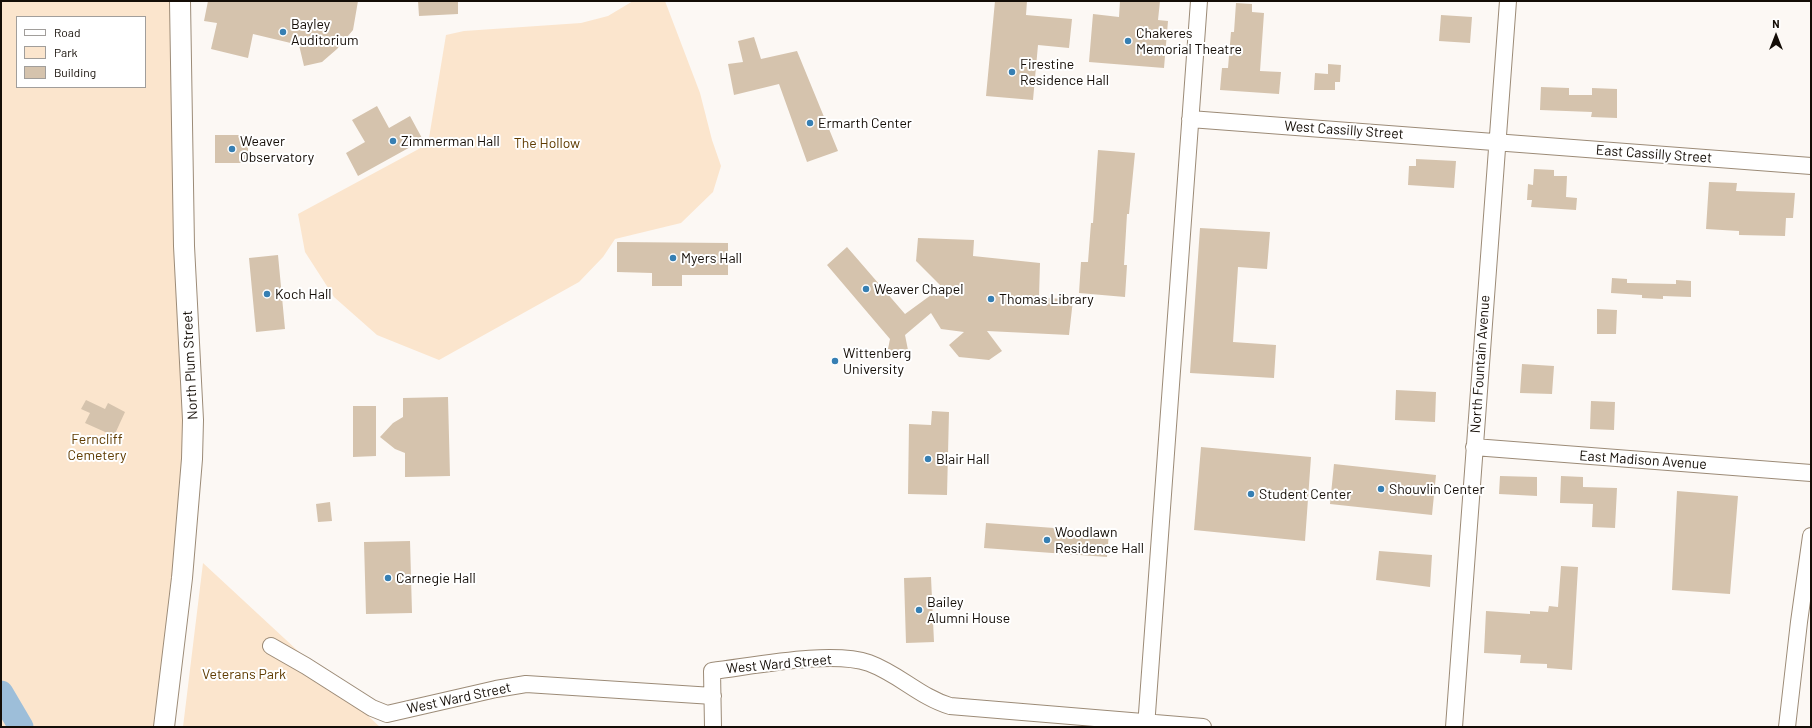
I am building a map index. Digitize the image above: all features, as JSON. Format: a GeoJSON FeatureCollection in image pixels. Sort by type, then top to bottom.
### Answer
{"type":"FeatureCollection","features":[{"type":"Feature","properties":{"kind":"main road","name":"North Plum Street"},"geometry":{"type":"LineString","coordinates":[[164,727],[181,583],[192,459],[193,420],[184,246],[180,1]]}},
{"type":"Feature","properties":{"kind":"street"},"geometry":{"type":"LineString","coordinates":[[1146,725],[1199,1]]}},
{"type":"Feature","properties":{"kind":"street","name":"North Fountain Avenue"},"geometry":{"type":"LineString","coordinates":[[1454,727],[1508,1]]}},
{"type":"Feature","properties":{"kind":"street","name":"West Cassilly Street"},"geometry":{"type":"LineString","coordinates":[[1190,119],[1497,142]]}},
{"type":"Feature","properties":{"kind":"street","name":"East Cassilly Street"},"geometry":{"type":"LineString","coordinates":[[1497,142],[1811,166]]}},
{"type":"Feature","properties":{"kind":"street","name":"East Madison Avenue"},"geometry":{"type":"LineString","coordinates":[[1474,447],[1811,473]]}},
{"type":"Feature","properties":{"kind":"street"},"geometry":{"type":"LineString","coordinates":[[1787,727],[1811,536]]}},
{"type":"Feature","properties":{"kind":"street","name":"West Ward Street"},"geometry":{"type":"LineString","coordinates":[[271,646],[306,666],[372,708],[387,714],[496,689],[526,684],[713,696],[712,671],[792,661],[832,658],[852,659],[869,663],[888,672],[934,701],[950,706],[1146,725],[1204,727]]}},
{"type":"Feature","properties":{"kind":"street"},"geometry":{"type":"LineString","coordinates":[[713,696],[713,727]]}},
{"type":"Feature","properties":{"kind":"green space","name":"Ferncliff Cemetery"},"geometry":{"type":"Polygon","coordinates":[[[1,1],[180,1],[193,420],[164,727],[1,727],[1,1]]]}},
{"type":"Feature","properties":{"kind":"green space","name":"The Hollow"},"geometry":{"type":"Polygon","coordinates":[[[633,1],[665,1],[700,93],[712,140],[721,166],[713,192],[681,223],[615,239],[603,257],[579,282],[439,360],[377,335],[334,297],[305,252],[298,214],[428,144],[446,35],[464,31],[581,23],[608,16],[633,1]]]}},
{"type":"Feature","properties":{"kind":"green space","name":"Veterans Park"},"geometry":{"type":"Polygon","coordinates":[[[203,563],[380,727],[183,727],[203,563]]]}},
{"type":"Feature","properties":{"kind":"building","name":"Bayley Auditorium"},"geometry":{"type":"Polygon","coordinates":[[[208,1],[358,1],[353,30],[337,49],[322,62],[304,66],[299,45],[253,34],[248,58],[211,49],[217,23],[204,21],[208,1]]]}},
{"type":"Feature","properties":{"kind":"building"},"geometry":{"type":"Polygon","coordinates":[[[418,1],[458,1],[458,14],[419,16],[418,1]]]}},
{"type":"Feature","properties":{"kind":"building","name":"Firestine Residence Hall"},"geometry":{"type":"Polygon","coordinates":[[[995,1],[1027,1],[1026,15],[1072,19],[1069,48],[1038,45],[1033,100],[986,96],[995,1]]]}},
{"type":"Feature","properties":{"kind":"building","name":"Chakeres Memorial Theatre"},"geometry":{"type":"Polygon","coordinates":[[[1120,1],[1160,1],[1158,20],[1168,21],[1164,68],[1089,62],[1093,14],[1119,17],[1120,1]]]}},
{"type":"Feature","properties":{"kind":"building"},"geometry":{"type":"Polygon","coordinates":[[[1236,3],[1252,4],[1252,12],[1264,13],[1260,71],[1281,72],[1279,94],[1220,90],[1222,68],[1228,68],[1231,32],[1234,32],[1236,3]]]}},
{"type":"Feature","properties":{"kind":"building"},"geometry":{"type":"Polygon","coordinates":[[[1441,15],[1472,17],[1470,43],[1439,41],[1441,15]]]}},
{"type":"Feature","properties":{"kind":"building","name":"Ermarth Center"},"geometry":{"type":"Polygon","coordinates":[[[754,37],[761,59],[797,51],[838,151],[807,162],[779,84],[734,95],[728,64],[743,62],[738,41],[754,37]]]}},
{"type":"Feature","properties":{"kind":"building"},"geometry":{"type":"Polygon","coordinates":[[[1328,64],[1341,65],[1340,82],[1335,82],[1335,90],[1314,90],[1315,73],[1328,74],[1328,64]]]}},
{"type":"Feature","properties":{"kind":"building"},"geometry":{"type":"Polygon","coordinates":[[[1541,87],[1569,88],[1569,95],[1592,95],[1592,88],[1617,89],[1617,118],[1591,117],[1592,112],[1540,110],[1541,87]]]}},
{"type":"Feature","properties":{"kind":"building","name":"Zimmerman Hall"},"geometry":{"type":"Polygon","coordinates":[[[377,106],[389,128],[410,116],[423,140],[358,176],[346,153],[365,142],[352,120],[377,106]]]}},
{"type":"Feature","properties":{"kind":"building","name":"Weaver Observatory"},"geometry":{"type":"Polygon","coordinates":[[[215,135],[248,135],[248,163],[215,163],[215,135]]]}},
{"type":"Feature","properties":{"kind":"building"},"geometry":{"type":"Polygon","coordinates":[[[1098,150],[1135,153],[1129,214],[1127,214],[1124,265],[1127,265],[1125,297],[1079,293],[1081,262],[1088,262],[1091,223],[1093,223],[1098,150]]]}},
{"type":"Feature","properties":{"kind":"building"},"geometry":{"type":"Polygon","coordinates":[[[1416,159],[1456,161],[1454,188],[1408,185],[1409,166],[1416,166],[1416,159]]]}},
{"type":"Feature","properties":{"kind":"building"},"geometry":{"type":"Polygon","coordinates":[[[1534,169],[1554,170],[1554,176],[1567,176],[1566,197],[1577,198],[1576,210],[1531,207],[1532,200],[1527,200],[1528,184],[1533,185],[1534,169]]]}},
{"type":"Feature","properties":{"kind":"building"},"geometry":{"type":"Polygon","coordinates":[[[1709,182],[1737,183],[1736,191],[1795,193],[1793,218],[1786,218],[1785,236],[1739,235],[1739,231],[1706,229],[1709,182]]]}},
{"type":"Feature","properties":{"kind":"building"},"geometry":{"type":"Polygon","coordinates":[[[1200,228],[1270,232],[1267,269],[1238,267],[1233,342],[1276,345],[1274,378],[1190,373],[1200,228]]]}},
{"type":"Feature","properties":{"kind":"building","name":"Thomas Library"},"geometry":{"type":"Polygon","coordinates":[[[918,238],[974,240],[973,256],[1040,263],[1039,297],[1073,300],[1069,335],[987,331],[1002,351],[989,360],[959,357],[949,345],[964,332],[941,329],[931,313],[905,335],[908,350],[896,355],[888,349],[890,339],[827,265],[847,247],[905,314],[942,287],[916,261],[918,238]]]}},
{"type":"Feature","properties":{"kind":"building","name":"Myers Hall"},"geometry":{"type":"Polygon","coordinates":[[[617,242],[728,243],[728,275],[682,275],[682,286],[652,286],[652,273],[617,272],[617,242]]]}},
{"type":"Feature","properties":{"kind":"building","name":"Koch Hall"},"geometry":{"type":"Polygon","coordinates":[[[278,255],[285,329],[256,332],[249,258],[278,255]]]}},
{"type":"Feature","properties":{"kind":"building"},"geometry":{"type":"Polygon","coordinates":[[[1612,278],[1627,279],[1627,283],[1676,284],[1676,280],[1691,281],[1691,297],[1663,296],[1663,299],[1642,298],[1642,295],[1611,293],[1612,278]]]}},
{"type":"Feature","properties":{"kind":"building"},"geometry":{"type":"Polygon","coordinates":[[[1597,309],[1617,310],[1616,334],[1597,334],[1597,309]]]}},
{"type":"Feature","properties":{"kind":"building"},"geometry":{"type":"Polygon","coordinates":[[[1522,364],[1554,366],[1552,394],[1520,393],[1522,364]]]}},
{"type":"Feature","properties":{"kind":"building"},"geometry":{"type":"Polygon","coordinates":[[[1396,390],[1436,392],[1435,422],[1395,420],[1396,390]]]}},
{"type":"Feature","properties":{"kind":"building"},"geometry":{"type":"Polygon","coordinates":[[[448,397],[450,476],[405,477],[405,453],[395,449],[380,437],[393,423],[403,417],[403,398],[448,397]]]}},
{"type":"Feature","properties":{"kind":"building"},"geometry":{"type":"Polygon","coordinates":[[[86,400],[105,409],[108,403],[125,412],[114,436],[85,423],[90,413],[81,409],[86,400]]]}},
{"type":"Feature","properties":{"kind":"building"},"geometry":{"type":"Polygon","coordinates":[[[1591,401],[1615,402],[1614,430],[1590,429],[1591,401]]]}},
{"type":"Feature","properties":{"kind":"building"},"geometry":{"type":"Polygon","coordinates":[[[353,406],[376,406],[376,456],[353,457],[353,406]]]}},
{"type":"Feature","properties":{"kind":"building","name":"Blair Hall"},"geometry":{"type":"Polygon","coordinates":[[[932,411],[949,412],[947,495],[908,494],[909,424],[931,425],[932,411]]]}},
{"type":"Feature","properties":{"kind":"building"},"geometry":{"type":"Polygon","coordinates":[[[1201,447],[1311,457],[1305,541],[1194,530],[1201,447]]]}},
{"type":"Feature","properties":{"kind":"building"},"geometry":{"type":"Polygon","coordinates":[[[1334,464],[1436,475],[1432,515],[1330,504],[1334,464]]]}},
{"type":"Feature","properties":{"kind":"building"},"geometry":{"type":"Polygon","coordinates":[[[1500,476],[1537,477],[1537,496],[1499,494],[1500,476]]]}},
{"type":"Feature","properties":{"kind":"building"},"geometry":{"type":"Polygon","coordinates":[[[1561,476],[1583,477],[1583,487],[1617,488],[1615,528],[1592,527],[1593,504],[1560,503],[1561,476]]]}},
{"type":"Feature","properties":{"kind":"building"},"geometry":{"type":"Polygon","coordinates":[[[1677,491],[1738,496],[1730,594],[1672,590],[1677,491]]]}},
{"type":"Feature","properties":{"kind":"building"},"geometry":{"type":"Polygon","coordinates":[[[330,502],[332,521],[318,522],[316,504],[330,502]]]}},
{"type":"Feature","properties":{"kind":"building","name":"Woodlawn Residence Hall"},"geometry":{"type":"Polygon","coordinates":[[[986,523],[1109,532],[1107,557],[984,548],[986,523]]]}},
{"type":"Feature","properties":{"kind":"building","name":"Carnegie Hall"},"geometry":{"type":"Polygon","coordinates":[[[410,541],[412,613],[366,614],[364,542],[410,541]]]}},
{"type":"Feature","properties":{"kind":"building"},"geometry":{"type":"Polygon","coordinates":[[[1379,551],[1432,555],[1430,587],[1376,580],[1379,551]]]}},
{"type":"Feature","properties":{"kind":"building"},"geometry":{"type":"Polygon","coordinates":[[[1561,566],[1578,567],[1572,670],[1547,668],[1547,664],[1520,663],[1521,655],[1484,653],[1486,611],[1530,614],[1530,611],[1548,612],[1549,606],[1558,607],[1561,566]]]}},
{"type":"Feature","properties":{"kind":"building","name":"Bailey Alumni House"},"geometry":{"type":"Polygon","coordinates":[[[931,577],[934,642],[906,643],[904,578],[931,577]]]}},
{"type":"Feature","properties":{"kind":"waterway"},"geometry":{"type":"LineString","coordinates":[[1,693],[21,727]]}},
{"type":"Feature","properties":{"kind":"place","name":"Bayley Auditorium"},"geometry":{"type":"Point","coordinates":[283,32]}},
{"type":"Feature","properties":{"kind":"place","name":"Chakeres Memorial Theatre"},"geometry":{"type":"Point","coordinates":[1128,41]}},
{"type":"Feature","properties":{"kind":"place","name":"Firestine Residence Hall"},"geometry":{"type":"Point","coordinates":[1012,72]}},
{"type":"Feature","properties":{"kind":"place","name":"Ermarth Center"},"geometry":{"type":"Point","coordinates":[810,123]}},
{"type":"Feature","properties":{"kind":"place","name":"Zimmerman Hall"},"geometry":{"type":"Point","coordinates":[393,141]}},
{"type":"Feature","properties":{"kind":"place","name":"Weaver Observatory"},"geometry":{"type":"Point","coordinates":[232,149]}},
{"type":"Feature","properties":{"kind":"place","name":"Myers Hall"},"geometry":{"type":"Point","coordinates":[673,258]}},
{"type":"Feature","properties":{"kind":"place","name":"Weaver Chapel"},"geometry":{"type":"Point","coordinates":[866,289]}},
{"type":"Feature","properties":{"kind":"place","name":"Koch Hall"},"geometry":{"type":"Point","coordinates":[267,294]}},
{"type":"Feature","properties":{"kind":"place","name":"Thomas Library"},"geometry":{"type":"Point","coordinates":[991,299]}},
{"type":"Feature","properties":{"kind":"place","name":"Wittenberg University"},"geometry":{"type":"Point","coordinates":[835,361]}},
{"type":"Feature","properties":{"kind":"place","name":"Blair Hall"},"geometry":{"type":"Point","coordinates":[928,459]}},
{"type":"Feature","properties":{"kind":"place","name":"Shouvlin Center"},"geometry":{"type":"Point","coordinates":[1381,489]}},
{"type":"Feature","properties":{"kind":"place","name":"Student Center"},"geometry":{"type":"Point","coordinates":[1251,494]}},
{"type":"Feature","properties":{"kind":"place","name":"Woodlawn Residence Hall"},"geometry":{"type":"Point","coordinates":[1047,540]}},
{"type":"Feature","properties":{"kind":"place","name":"Carnegie Hall"},"geometry":{"type":"Point","coordinates":[388,578]}},
{"type":"Feature","properties":{"kind":"place","name":"Bailey Alumni House"},"geometry":{"type":"Point","coordinates":[919,610]}}]}
